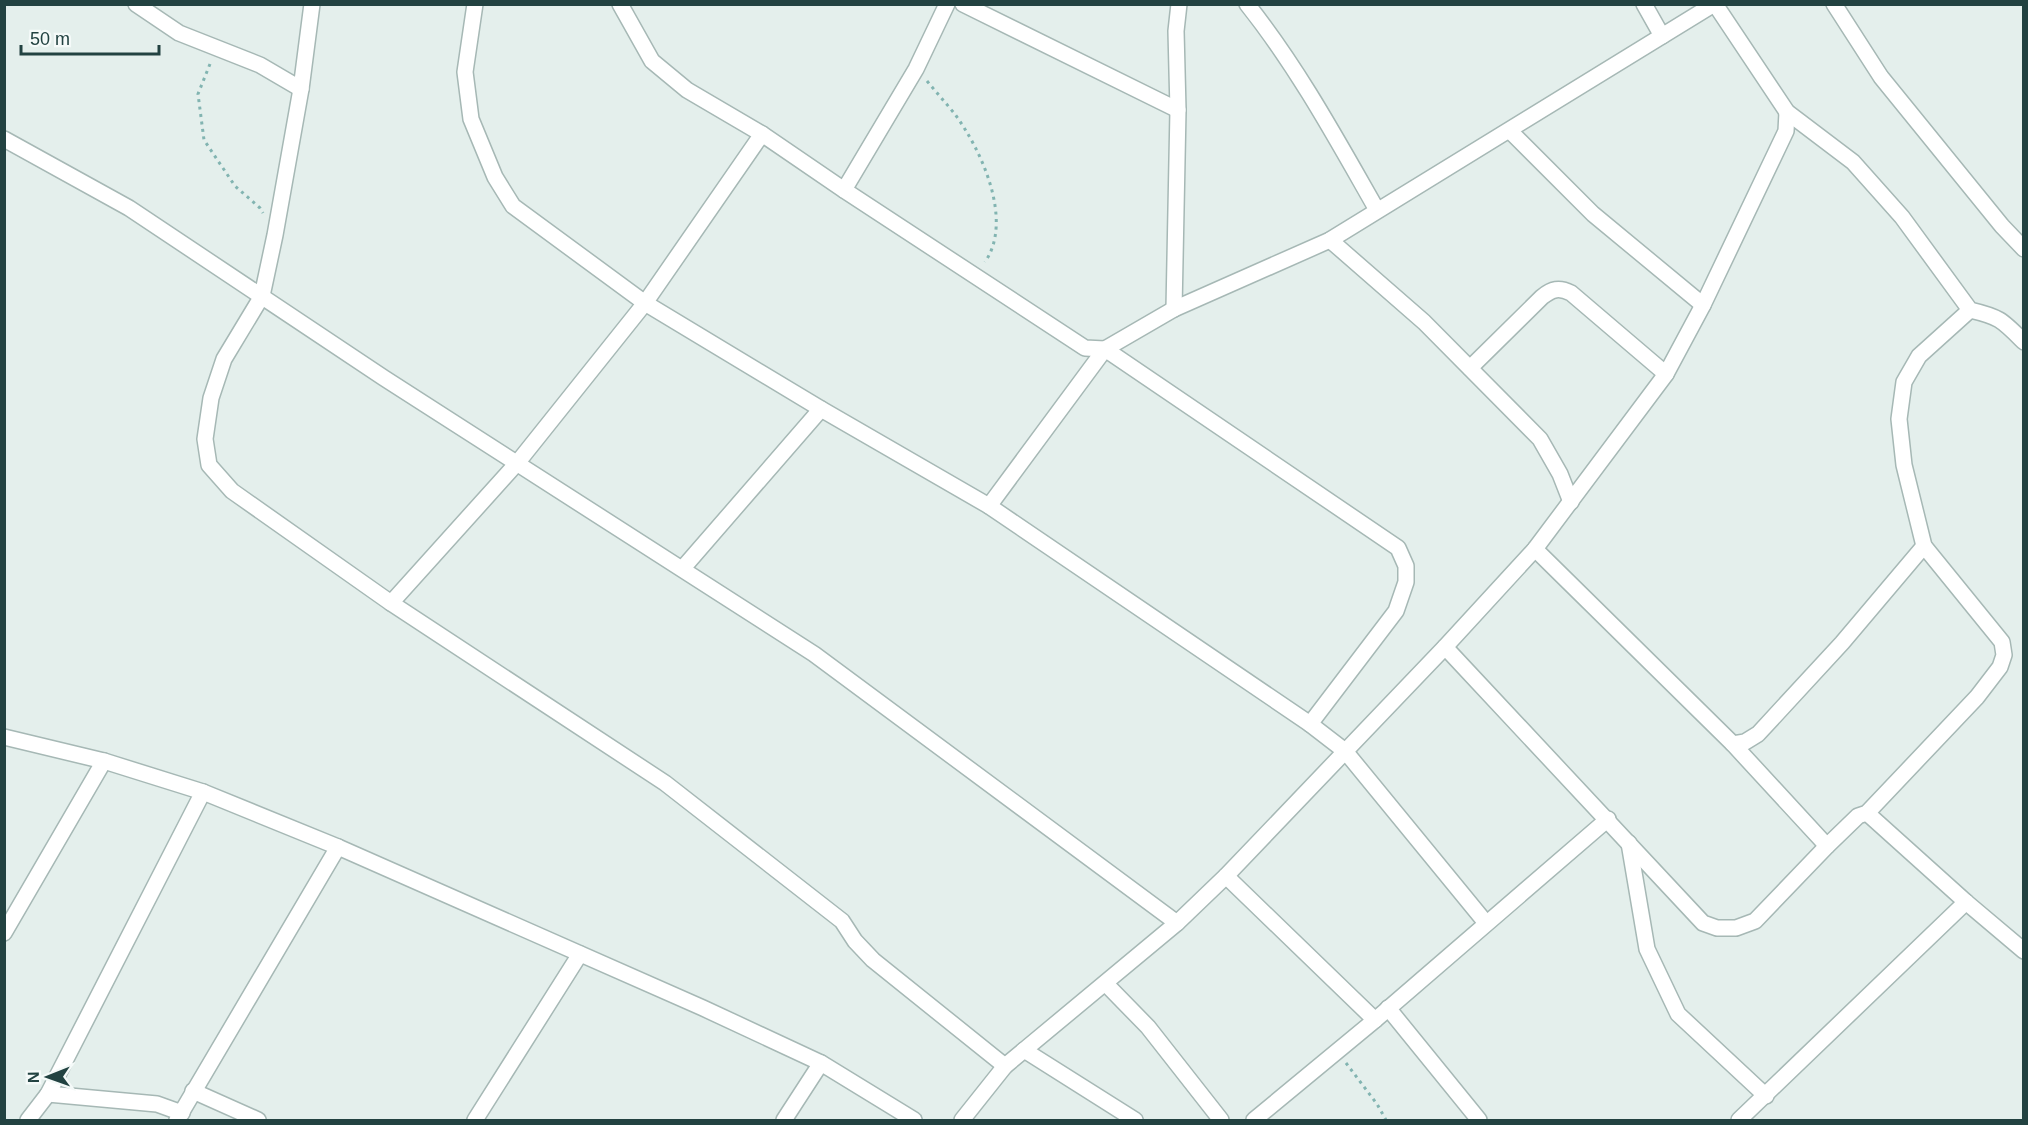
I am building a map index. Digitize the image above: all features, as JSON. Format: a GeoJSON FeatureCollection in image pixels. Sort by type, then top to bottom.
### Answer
{"type":"FeatureCollection","features":[{"type":"Feature","properties":{"kind":"street"},"geometry":{"type":"LineString","coordinates":[[136,4],[179,33],[260,65],[301,89]]}},
{"type":"Feature","properties":{"kind":"street"},"geometry":{"type":"LineString","coordinates":[[312,4],[301,89],[262,296],[224,359],[211,398],[205,439],[209,465],[232,491],[391,603],[665,783],[842,921],[855,941],[873,960],[1005,1066]]}},
{"type":"Feature","properties":{"kind":"street"},"geometry":{"type":"LineString","coordinates":[[475,4],[465,72],[471,119],[495,177],[513,206],[645,303],[821,409],[989,506],[1310,723],[1345,751],[1486,922]]}},
{"type":"Feature","properties":{"kind":"street"},"geometry":{"type":"LineString","coordinates":[[620,4],[652,61],[687,90],[762,134],[1085,348],[1105,349],[1398,548],[1406,566],[1406,582],[1396,611],[1310,723]]}},
{"type":"Feature","properties":{"kind":"street"},"geometry":{"type":"LineString","coordinates":[[844,190],[916,69],[947,4]]}},
{"type":"Feature","properties":{"kind":"street"},"geometry":{"type":"LineString","coordinates":[[963,4],[1178,110]]}},
{"type":"Feature","properties":{"kind":"street"},"geometry":{"type":"LineString","coordinates":[[1174,309],[1178,110],[1176,30],[1179,4]]}},
{"type":"Feature","properties":{"kind":"street"},"geometry":{"type":"LineString","coordinates":[[1247,4],[1279,46],[1377,210]]}},
{"type":"Feature","properties":{"kind":"street"},"geometry":{"type":"LineString","coordinates":[[1644,4],[1662,36]]}},
{"type":"Feature","properties":{"kind":"street"},"geometry":{"type":"LineString","coordinates":[[989,506],[1105,349],[1174,309],[1330,240],[1714,4],[1787,112],[1853,162],[1902,217],[1970,310],[2003,320],[2024,342]]}},
{"type":"Feature","properties":{"kind":"street"},"geometry":{"type":"LineString","coordinates":[[1834,4],[1881,76],[2002,226],[2024,249]]}},
{"type":"Feature","properties":{"kind":"street"},"geometry":{"type":"LineString","coordinates":[[962,1120],[1005,1066],[1177,923],[1226,876],[1445,647],[1535,549],[1666,374],[1703,305],[1786,130],[1787,112]]}},
{"type":"Feature","properties":{"kind":"street"},"geometry":{"type":"LineString","coordinates":[[1510,131],[1593,214],[1703,305]]}},
{"type":"Feature","properties":{"kind":"street"},"geometry":{"type":"LineString","coordinates":[[391,603],[518,462],[645,303],[762,134]]}},
{"type":"Feature","properties":{"kind":"street"},"geometry":{"type":"LineString","coordinates":[[4,139],[129,208],[384,378],[814,654],[1177,923]]}},
{"type":"Feature","properties":{"kind":"street"},"geometry":{"type":"LineString","coordinates":[[1330,240],[1424,322],[1540,439],[1560,474],[1571,502]]}},
{"type":"Feature","properties":{"kind":"street"},"geometry":{"type":"LineString","coordinates":[[1470,368],[1542,297],[1551,290],[1562,288],[1571,293],[1666,374]]}},
{"type":"Feature","properties":{"kind":"street"},"geometry":{"type":"LineString","coordinates":[[1445,647],[1703,923],[1717,928],[1736,928],[1755,921],[1858,816],[1867,813],[1977,696],[2000,667],[2004,656],[2002,642],[1923,546],[1903,453],[1899,419],[1904,382],[1919,356],[1970,310]]}},
{"type":"Feature","properties":{"kind":"street"},"geometry":{"type":"LineString","coordinates":[[683,568],[821,409]]}},
{"type":"Feature","properties":{"kind":"street"},"geometry":{"type":"LineString","coordinates":[[1732,744],[1745,742],[1758,734],[1842,643],[1923,546]]}},
{"type":"Feature","properties":{"kind":"street"},"geometry":{"type":"LineString","coordinates":[[1535,549],[1732,744],[1827,846]]}},
{"type":"Feature","properties":{"kind":"street"},"geometry":{"type":"LineString","coordinates":[[4,737],[104,761],[203,792],[338,847],[821,1063],[914,1120]]}},
{"type":"Feature","properties":{"kind":"street"},"geometry":{"type":"LineString","coordinates":[[4,933],[104,761]]}},
{"type":"Feature","properties":{"kind":"street"},"geometry":{"type":"LineString","coordinates":[[28,1120],[48,1094],[203,792]]}},
{"type":"Feature","properties":{"kind":"street"},"geometry":{"type":"LineString","coordinates":[[1867,813],[2024,951]]}},
{"type":"Feature","properties":{"kind":"street"},"geometry":{"type":"LineString","coordinates":[[1254,1120],[1375,1020],[1608,819]]}},
{"type":"Feature","properties":{"kind":"street"},"geometry":{"type":"LineString","coordinates":[[1629,843],[1647,949],[1677,1014],[1766,1096]]}},
{"type":"Feature","properties":{"kind":"street"},"geometry":{"type":"LineString","coordinates":[[48,1094],[157,1104],[179,1117],[338,847]]}},
{"type":"Feature","properties":{"kind":"street"},"geometry":{"type":"LineString","coordinates":[[1226,876],[1375,1020]]}},
{"type":"Feature","properties":{"kind":"street"},"geometry":{"type":"LineString","coordinates":[[1739,1120],[1966,902]]}},
{"type":"Feature","properties":{"kind":"street"},"geometry":{"type":"LineString","coordinates":[[475,1120],[580,954]]}},
{"type":"Feature","properties":{"kind":"street"},"geometry":{"type":"LineString","coordinates":[[1106,984],[1148,1027],[1221,1120]]}},
{"type":"Feature","properties":{"kind":"street"},"geometry":{"type":"LineString","coordinates":[[1388,1008],[1479,1120]]}},
{"type":"Feature","properties":{"kind":"street"},"geometry":{"type":"LineString","coordinates":[[1024,1050],[1135,1120]]}},
{"type":"Feature","properties":{"kind":"street"},"geometry":{"type":"LineString","coordinates":[[784,1120],[821,1063]]}},
{"type":"Feature","properties":{"kind":"street"},"geometry":{"type":"LineString","coordinates":[[193,1091],[258,1120]]}},
{"type":"Feature","properties":{"kind":"path"},"geometry":{"type":"LineString","coordinates":[[217,48],[198,94],[204,140],[235,186],[260,208],[275,235]]}},
{"type":"Feature","properties":{"kind":"path"},"geometry":{"type":"LineString","coordinates":[[916,69],[955,114],[982,160],[996,209],[997,234],[992,252],[976,276]]}},
{"type":"Feature","properties":{"kind":"path"},"geometry":{"type":"LineString","coordinates":[[1336,1050],[1377,1104],[1386,1120]]}}]}
